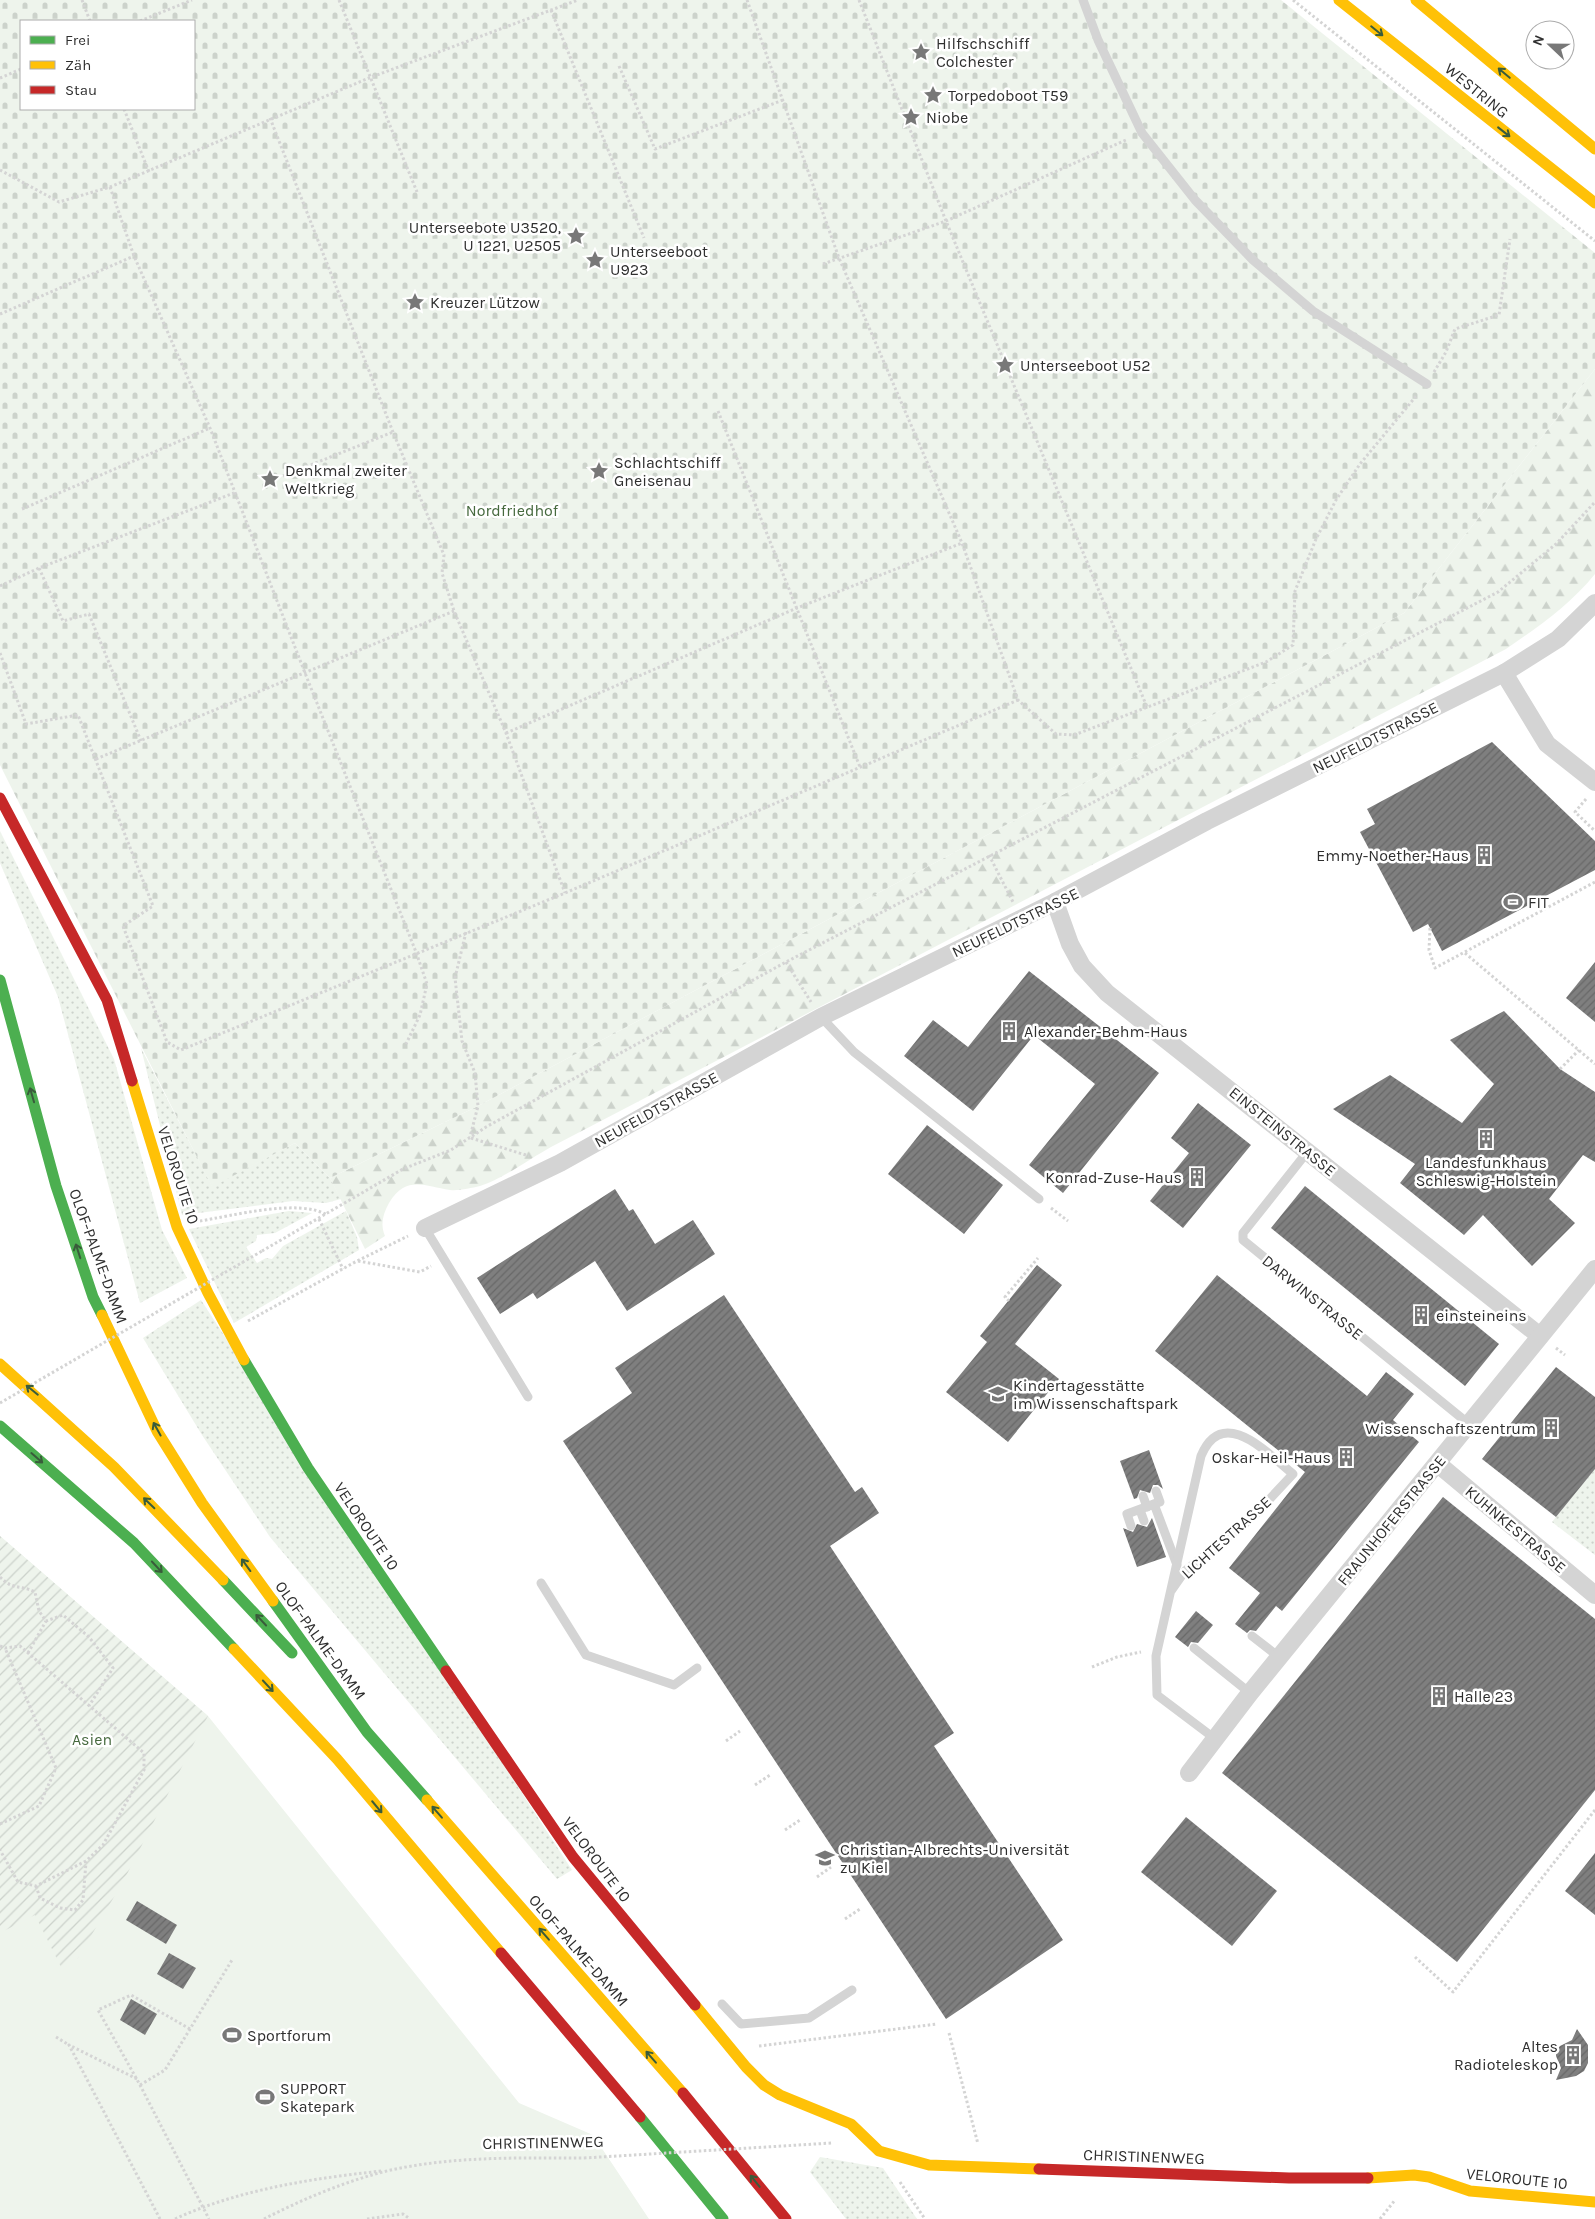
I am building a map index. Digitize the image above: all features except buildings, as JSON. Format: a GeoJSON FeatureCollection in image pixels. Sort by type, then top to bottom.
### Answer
{"type":"FeatureCollection","features":[{"type":"Feature","properties":{"kind":"main road","name":"WESTRING"},"geometry":{"type":"LineString","coordinates":[[1339,0],[1595,204]]}},
{"type":"Feature","properties":{"kind":"main road","name":"WESTRING"},"geometry":{"type":"LineString","coordinates":[[1416,0],[1595,149]]}},
{"type":"Feature","properties":{"kind":"main road","name":"VELOROUTE 10"},"geometry":{"type":"LineString","coordinates":[[0,798],[107,1000],[177,1227],[228,1332],[308,1468],[573,1857],[732,2052],[772,2090],[791,2100],[843,2119],[859,2128],[879,2151]]}},
{"type":"Feature","properties":{"kind":"main road","name":"OLOF-PALME-DAMM"},"geometry":{"type":"LineString","coordinates":[[0,980],[56,1186],[93,1297],[124,1366],[157,1431],[202,1503],[367,1732],[686,2097],[786,2219]]}},
{"type":"Feature","properties":{"kind":"main road"},"geometry":{"type":"LineString","coordinates":[[0,1364],[39,1396],[158,1511],[367,1732]]}},
{"type":"Feature","properties":{"kind":"main road"},"geometry":{"type":"LineString","coordinates":[[0,1426],[134,1543],[337,1760],[643,2121],[723,2219]]}},
{"type":"Feature","properties":{"kind":"main road","name":"CHRISTINENWEG"},"geometry":{"type":"LineString","coordinates":[[879,2151],[915,2162],[946,2166],[1289,2178],[1355,2179],[1408,2175]]}},
{"type":"Feature","properties":{"kind":"main road","name":"VELOROUTE 10"},"geometry":{"type":"LineString","coordinates":[[1408,2175],[1429,2177],[1470,2191],[1595,2202]]}},
{"type":"Feature","properties":{"kind":"street","name":"NEUFELDTSTRASSE"},"geometry":{"type":"LineString","coordinates":[[425,1228],[556,1164],[821,1017],[1056,902],[1207,821],[1504,673],[1558,639],[1595,603]]}},
{"type":"Feature","properties":{"kind":"street"},"geometry":{"type":"LineString","coordinates":[[1504,673],[1547,744],[1592,789]]}},
{"type":"Feature","properties":{"kind":"street","name":"EINSTEINSTRASSE"},"geometry":{"type":"LineString","coordinates":[[1056,902],[1070,944],[1082,966],[1107,992],[1540,1336]]}},
{"type":"Feature","properties":{"kind":"street","name":"FRAUNHOFERSTRASSE"},"geometry":{"type":"LineString","coordinates":[[1189,1773],[1214,1738],[1279,1657],[1595,1269]]}},
{"type":"Feature","properties":{"kind":"street","name":"KUHNKESTRASSE"},"geometry":{"type":"LineString","coordinates":[[1438,1464],[1595,1595]]}},
{"type":"Feature","properties":{"kind":"lane"},"geometry":{"type":"LineString","coordinates":[[1083,0],[1098,40],[1142,133],[1195,200],[1253,260],[1313,311],[1427,384]]}},
{"type":"Feature","properties":{"kind":"lane"},"geometry":{"type":"LineString","coordinates":[[821,1017],[854,1052],[1039,1199]]}},
{"type":"Feature","properties":{"kind":"lane","name":"DARWINSTRASSE"},"geometry":{"type":"LineString","coordinates":[[1308,1151],[1243,1233],[1243,1240],[1469,1424]]}},
{"type":"Feature","properties":{"kind":"lane"},"geometry":{"type":"LineString","coordinates":[[425,1228],[528,1397]]}},
{"type":"Feature","properties":{"kind":"lane","name":"LICHTESTRASSE"},"geometry":{"type":"LineString","coordinates":[[1171,1591],[1185,1571],[1252,1518],[1293,1474],[1250,1439],[1238,1434],[1216,1436],[1206,1444],[1201,1456],[1156,1656],[1156,1695],[1214,1738]]}},
{"type":"Feature","properties":{"kind":"lane"},"geometry":{"type":"LineString","coordinates":[[1131,1526],[1127,1514],[1160,1502],[1156,1491]]}},
{"type":"Feature","properties":{"kind":"lane"},"geometry":{"type":"LineString","coordinates":[[1143,1496],[1177,1565]]}},
{"type":"Feature","properties":{"kind":"lane"},"geometry":{"type":"LineString","coordinates":[[1144,1521],[1147,1507]]}},
{"type":"Feature","properties":{"kind":"lane"},"geometry":{"type":"LineString","coordinates":[[542,1583],[586,1655],[674,1684],[697,1668]]}},
{"type":"Feature","properties":{"kind":"lane"},"geometry":{"type":"LineString","coordinates":[[1252,1636],[1279,1657]]}},
{"type":"Feature","properties":{"kind":"lane"},"geometry":{"type":"LineString","coordinates":[[1194,1648],[1250,1693]]}},
{"type":"Feature","properties":{"kind":"lane"},"geometry":{"type":"LineString","coordinates":[[722,2004],[741,2024],[809,2018],[852,1990]]}},
{"type":"Feature","properties":{"kind":"path"},"geometry":{"type":"LineString","coordinates":[[82,0],[90,20]]}},
{"type":"Feature","properties":{"kind":"path"},"geometry":{"type":"LineString","coordinates":[[142,20],[192,0]]}},
{"type":"Feature","properties":{"kind":"path"},"geometry":{"type":"LineString","coordinates":[[339,0],[369,78],[417,192]]}},
{"type":"Feature","properties":{"kind":"path"},"geometry":{"type":"LineString","coordinates":[[0,170],[59,202],[110,187],[149,172],[270,118],[369,78],[578,0]]}},
{"type":"Feature","properties":{"kind":"path"},"geometry":{"type":"LineString","coordinates":[[747,0],[839,258],[962,543],[1018,700],[1056,734],[1074,735],[1266,662],[1293,644],[1295,591],[1316,539],[1336,500],[1360,464],[1427,384],[1446,352],[1455,329],[1499,315],[1510,238]]}},
{"type":"Feature","properties":{"kind":"path"},"geometry":{"type":"LineString","coordinates":[[859,0],[946,221],[1146,707]]}},
{"type":"Feature","properties":{"kind":"path"},"geometry":{"type":"LineString","coordinates":[[1293,0],[1595,242]]}},
{"type":"Feature","properties":{"kind":"path"},"geometry":{"type":"LineString","coordinates":[[552,10],[644,238]]}},
{"type":"Feature","properties":{"kind":"path"},"geometry":{"type":"LineString","coordinates":[[619,66],[655,148],[783,100]]}},
{"type":"Feature","properties":{"kind":"path"},"geometry":{"type":"LineString","coordinates":[[0,78],[20,69]]}},
{"type":"Feature","properties":{"kind":"path"},"geometry":{"type":"LineString","coordinates":[[124,110],[149,172]]}},
{"type":"Feature","properties":{"kind":"path"},"geometry":{"type":"LineString","coordinates":[[270,118],[393,432],[444,555],[442,573],[454,611],[506,733],[565,892]]}},
{"type":"Feature","properties":{"kind":"path"},"geometry":{"type":"LineString","coordinates":[[823,264],[946,221],[1142,133]]}},
{"type":"Feature","properties":{"kind":"path"},"geometry":{"type":"LineString","coordinates":[[110,187],[134,256],[210,428],[304,673],[416,952],[427,984],[420,1015],[406,1044]]}},
{"type":"Feature","properties":{"kind":"path"},"geometry":{"type":"LineString","coordinates":[[0,314],[134,256]]}},
{"type":"Feature","properties":{"kind":"path"},"geometry":{"type":"LineString","coordinates":[[718,410],[860,766]]}},
{"type":"Feature","properties":{"kind":"path"},"geometry":{"type":"LineString","coordinates":[[22,509],[210,428]]}},
{"type":"Feature","properties":{"kind":"path"},"geometry":{"type":"LineString","coordinates":[[283,476],[393,432]]}},
{"type":"Feature","properties":{"kind":"path"},"geometry":{"type":"LineString","coordinates":[[0,586],[39,568],[234,493]]}},
{"type":"Feature","properties":{"kind":"path"},"geometry":{"type":"LineString","coordinates":[[0,1403],[327,1215],[403,1169],[451,1150],[486,1127],[786,962],[1498,592],[1556,544],[1595,502]]}},
{"type":"Feature","properties":{"kind":"path"},"geometry":{"type":"LineString","coordinates":[[506,733],[797,608],[962,543]]}},
{"type":"Feature","properties":{"kind":"path"},"geometry":{"type":"LineString","coordinates":[[39,568],[63,621],[89,614],[141,741]]}},
{"type":"Feature","properties":{"kind":"path"},"geometry":{"type":"LineString","coordinates":[[96,759],[454,611]]}},
{"type":"Feature","properties":{"kind":"path"},"geometry":{"type":"LineString","coordinates":[[0,653],[26,724],[78,715],[128,849],[152,906],[123,926],[167,1042],[181,1050],[565,892],[1018,700]]}},
{"type":"Feature","properties":{"kind":"path"},"geometry":{"type":"LineString","coordinates":[[1592,789],[1575,812],[1595,831]]}},
{"type":"Feature","properties":{"kind":"path"},"geometry":{"type":"LineString","coordinates":[[989,856],[1022,919]]}},
{"type":"Feature","properties":{"kind":"path"},"geometry":{"type":"LineString","coordinates":[[1430,928],[1429,950],[1435,968],[1595,882]]}},
{"type":"Feature","properties":{"kind":"path"},"geometry":{"type":"LineString","coordinates":[[466,932],[455,978],[462,1042],[475,1073],[478,1106],[470,1138]]}},
{"type":"Feature","properties":{"kind":"path"},"geometry":{"type":"LineString","coordinates":[[1465,953],[1595,1064]]}},
{"type":"Feature","properties":{"kind":"path"},"geometry":{"type":"LineString","coordinates":[[786,962],[821,1017]]}},
{"type":"Feature","properties":{"kind":"path"},"geometry":{"type":"LineString","coordinates":[[1560,1069],[1579,1050]]}},
{"type":"Feature","properties":{"kind":"path"},"geometry":{"type":"LineString","coordinates":[[470,1138],[556,1164]]}},
{"type":"Feature","properties":{"kind":"path"},"geometry":{"type":"LineString","coordinates":[[1039,1199],[1068,1221]]}},
{"type":"Feature","properties":{"kind":"path"},"geometry":{"type":"LineString","coordinates":[[177,1227],[186,1223],[287,1208],[304,1207],[319,1210],[327,1215]]}},
{"type":"Feature","properties":{"kind":"path"},"geometry":{"type":"LineString","coordinates":[[319,1219],[342,1269]]}},
{"type":"Feature","properties":{"kind":"path"},"geometry":{"type":"LineString","coordinates":[[228,1332],[357,1261],[425,1228]]}},
{"type":"Feature","properties":{"kind":"path"},"geometry":{"type":"LineString","coordinates":[[357,1261],[420,1272],[444,1258]]}},
{"type":"Feature","properties":{"kind":"path"},"geometry":{"type":"LineString","coordinates":[[1009,1300],[1005,1298],[1038,1258]]}},
{"type":"Feature","properties":{"kind":"path"},"geometry":{"type":"LineString","coordinates":[[0,1577],[10,1586],[26,1588],[35,1592],[39,1611],[46,1621]]}},
{"type":"Feature","properties":{"kind":"path"},"geometry":{"type":"LineString","coordinates":[[28,1653],[46,1621],[62,1615],[89,1637],[113,1668],[89,1706]]}},
{"type":"Feature","properties":{"kind":"path"},"geometry":{"type":"LineString","coordinates":[[0,1646],[5,1648],[20,1646],[144,1753],[146,1760],[144,1770],[103,1845],[86,1861],[36,1886],[18,1882],[0,1850]]}},
{"type":"Feature","properties":{"kind":"path"},"geometry":{"type":"LineString","coordinates":[[0,1824],[39,1806],[56,1768],[5,1648]]}},
{"type":"Feature","properties":{"kind":"path"},"geometry":{"type":"LineString","coordinates":[[1092,1668],[1117,1657],[1141,1652],[1156,1656]]}},
{"type":"Feature","properties":{"kind":"path"},"geometry":{"type":"LineString","coordinates":[[726,1741],[740,1731]]}},
{"type":"Feature","properties":{"kind":"path"},"geometry":{"type":"LineString","coordinates":[[755,1785],[770,1775]]}},
{"type":"Feature","properties":{"kind":"path"},"geometry":{"type":"LineString","coordinates":[[1415,1957],[1453,1992],[1595,1810]]}},
{"type":"Feature","properties":{"kind":"path"},"geometry":{"type":"LineString","coordinates":[[785,1830],[800,1820]]}},
{"type":"Feature","properties":{"kind":"path"},"geometry":{"type":"LineString","coordinates":[[36,1886],[40,1898],[60,1908],[75,1910],[83,1900],[86,1861]]}},
{"type":"Feature","properties":{"kind":"path"},"geometry":{"type":"LineString","coordinates":[[817,1877],[831,1867]]}},
{"type":"Feature","properties":{"kind":"path"},"geometry":{"type":"LineString","coordinates":[[845,1919],[860,1909]]}},
{"type":"Feature","properties":{"kind":"path"},"geometry":{"type":"LineString","coordinates":[[140,2085],[165,2070],[232,1960]]}},
{"type":"Feature","properties":{"kind":"path"},"geometry":{"type":"LineString","coordinates":[[190,2029],[132,1995],[98,2010],[137,2079],[209,2219]]}},
{"type":"Feature","properties":{"kind":"path"},"geometry":{"type":"LineString","coordinates":[[732,2052],[743,2048],[937,2024]]}},
{"type":"Feature","properties":{"kind":"path"},"geometry":{"type":"LineString","coordinates":[[949,2033],[980,2152]]}},
{"type":"Feature","properties":{"kind":"path"},"geometry":{"type":"LineString","coordinates":[[56,2036],[69,2045],[137,2079]]}},
{"type":"Feature","properties":{"kind":"path"},"geometry":{"type":"LineString","coordinates":[[69,2045],[160,2219]]}},
{"type":"Feature","properties":{"kind":"path","name":"CHRISTINENWEG"},"geometry":{"type":"LineString","coordinates":[[264,2219],[310,2198],[390,2171],[488,2158],[584,2158],[832,2143]]}},
{"type":"Feature","properties":{"kind":"path"},"geometry":{"type":"LineString","coordinates":[[879,2151],[925,2219]]}},
{"type":"Feature","properties":{"kind":"path"},"geometry":{"type":"LineString","coordinates":[[175,2219],[203,2206],[333,2177],[390,2171]]}},
{"type":"Feature","properties":{"kind":"path"},"geometry":{"type":"LineString","coordinates":[[367,2219],[403,2214],[410,2219]]}},
{"type":"Feature","properties":{"kind":"green space","name":"Nordfriedhof"},"geometry":{"type":"Polygon","coordinates":[[[0,0],[1281,0],[1595,253],[1595,369],[1404,613],[478,1106],[330,1178],[295,1143],[212,1187],[0,765],[0,0]]]}},
{"type":"Feature","properties":{"kind":"green space"},"geometry":{"type":"Polygon","coordinates":[[[1595,369],[1595,574],[1564,606],[1530,632],[1506,649],[551,1147],[497,1179],[480,1186],[461,1190],[416,1184],[402,1189],[395,1194],[385,1211],[382,1223],[385,1236],[365,1249],[330,1178],[478,1106],[1404,613],[1595,369]]]}},
{"type":"Feature","properties":{"kind":"green space"},"geometry":{"type":"Polygon","coordinates":[[[0,831],[114,1059],[162,1230],[187,1278],[140,1303],[58,997],[0,863],[0,831]]]}},
{"type":"Feature","properties":{"kind":"green space"},"geometry":{"type":"Polygon","coordinates":[[[141,1048],[212,1186],[295,1143],[330,1178],[341,1199],[326,1203],[293,1201],[182,1215],[141,1048]]]}},
{"type":"Feature","properties":{"kind":"green space"},"geometry":{"type":"Polygon","coordinates":[[[289,1211],[312,1213],[275,1233],[257,1235],[256,1241],[246,1247],[257,1263],[266,1258],[272,1259],[283,1246],[346,1211],[357,1237],[359,1250],[234,1323],[189,1229],[289,1211]]]}},
{"type":"Feature","properties":{"kind":"green space"},"geometry":{"type":"Polygon","coordinates":[[[201,1300],[572,1870],[557,1879],[270,1537],[202,1435],[143,1338],[201,1300]]]}},
{"type":"Feature","properties":{"kind":"green space"},"geometry":{"type":"Polygon","coordinates":[[[1595,1469],[1595,1555],[1552,1522],[1595,1469]]]}},
{"type":"Feature","properties":{"kind":"green space","name":"Sportforum"},"geometry":{"type":"Polygon","coordinates":[[[0,1536],[208,1716],[519,2103],[593,2135],[649,2219],[0,2219],[0,1536]]]}},
{"type":"Feature","properties":{"kind":"green space","name":"Asien"},"geometry":{"type":"Polygon","coordinates":[[[0,1536],[208,1716],[124,1880],[78,1958],[61,1967],[35,1915],[0,1933],[0,1536]]]}},
{"type":"Feature","properties":{"kind":"green space"},"geometry":{"type":"Polygon","coordinates":[[[820,2157],[883,2168],[917,2219],[846,2219],[810,2172],[820,2157]]]}},
{"type":"Feature","properties":{"kind":"traffic: fast"},"geometry":{"type":"LineString","coordinates":[[0,980],[56,1186],[93,1297],[102,1315]]}},
{"type":"Feature","properties":{"kind":"traffic: fast"},"geometry":{"type":"LineString","coordinates":[[244,1360],[308,1468],[446,1671]]}},
{"type":"Feature","properties":{"kind":"traffic: fast"},"geometry":{"type":"LineString","coordinates":[[0,1426],[134,1543],[234,1649]]}},
{"type":"Feature","properties":{"kind":"traffic: fast"},"geometry":{"type":"LineString","coordinates":[[223,1580],[292,1653]]}},
{"type":"Feature","properties":{"kind":"traffic: fast"},"geometry":{"type":"LineString","coordinates":[[273,1601],[367,1732],[427,1800]]}},
{"type":"Feature","properties":{"kind":"traffic: fast"},"geometry":{"type":"LineString","coordinates":[[640,2117],[723,2219]]}},
{"type":"Feature","properties":{"kind":"traffic: slow"},"geometry":{"type":"LineString","coordinates":[[1339,0],[1595,203]]}},
{"type":"Feature","properties":{"kind":"traffic: slow"},"geometry":{"type":"LineString","coordinates":[[1416,0],[1595,149]]}},
{"type":"Feature","properties":{"kind":"traffic: slow"},"geometry":{"type":"LineString","coordinates":[[132,1081],[177,1227],[208,1293],[244,1360]]}},
{"type":"Feature","properties":{"kind":"traffic: slow"},"geometry":{"type":"LineString","coordinates":[[102,1315],[157,1431],[202,1503],[273,1601]]}},
{"type":"Feature","properties":{"kind":"traffic: slow"},"geometry":{"type":"LineString","coordinates":[[0,1364],[114,1467],[223,1580]]}},
{"type":"Feature","properties":{"kind":"traffic: slow"},"geometry":{"type":"LineString","coordinates":[[234,1649],[337,1759],[501,1953]]}},
{"type":"Feature","properties":{"kind":"traffic: slow"},"geometry":{"type":"LineString","coordinates":[[427,1800],[683,2093]]}},
{"type":"Feature","properties":{"kind":"traffic: slow"},"geometry":{"type":"LineString","coordinates":[[695,2005],[746,2067],[764,2085],[780,2095],[851,2124],[879,2151],[929,2165],[1039,2169]]}},
{"type":"Feature","properties":{"kind":"traffic: slow"},"geometry":{"type":"LineString","coordinates":[[1368,2178],[1414,2175],[1429,2177],[1470,2191],[1595,2202]]}},
{"type":"Feature","properties":{"kind":"traffic: jam"},"geometry":{"type":"LineString","coordinates":[[0,798],[107,1000],[132,1081]]}},
{"type":"Feature","properties":{"kind":"traffic: jam"},"geometry":{"type":"LineString","coordinates":[[446,1671],[573,1857],[695,2005]]}},
{"type":"Feature","properties":{"kind":"traffic: jam"},"geometry":{"type":"LineString","coordinates":[[501,1953],[640,2117]]}},
{"type":"Feature","properties":{"kind":"traffic: jam"},"geometry":{"type":"LineString","coordinates":[[683,2093],[786,2219]]}},
{"type":"Feature","properties":{"kind":"traffic: jam"},"geometry":{"type":"LineString","coordinates":[[1039,2169],[1289,2178],[1368,2178]]}},
{"type":"Feature","properties":{"kind":"place","name":"Hilfschschiff Colchester"},"geometry":{"type":"Point","coordinates":[921,52]}},
{"type":"Feature","properties":{"kind":"place","name":"Torpedoboot T59"},"geometry":{"type":"Point","coordinates":[933,95]}},
{"type":"Feature","properties":{"kind":"place","name":"Niobe"},"geometry":{"type":"Point","coordinates":[911,117]}},
{"type":"Feature","properties":{"kind":"place","name":"Unterseebote U3520, U 1221, U2505"},"geometry":{"type":"Point","coordinates":[576,236]}},
{"type":"Feature","properties":{"kind":"place","name":"Unterseeboot U923"},"geometry":{"type":"Point","coordinates":[595,260]}},
{"type":"Feature","properties":{"kind":"place","name":"Kreuzer Lützow"},"geometry":{"type":"Point","coordinates":[415,302]}},
{"type":"Feature","properties":{"kind":"place","name":"Unterseeboot U52"},"geometry":{"type":"Point","coordinates":[1005,365]}},
{"type":"Feature","properties":{"kind":"place","name":"Schlachtschiff Gneisenau"},"geometry":{"type":"Point","coordinates":[599,471]}},
{"type":"Feature","properties":{"kind":"place","name":"Denkmal zweiter Weltkrieg"},"geometry":{"type":"Point","coordinates":[270,479]}},
{"type":"Feature","properties":{"kind":"place","name":"Emmy-Noether-Haus"},"geometry":{"type":"Point","coordinates":[1484,855]}},
{"type":"Feature","properties":{"kind":"place","name":"FIT"},"geometry":{"type":"Point","coordinates":[1513,902]}},
{"type":"Feature","properties":{"kind":"place","name":"Alexander-Behm-Haus"},"geometry":{"type":"Point","coordinates":[1009,1031]}},
{"type":"Feature","properties":{"kind":"place","name":"Landesfunkhaus Schleswig-Holstein"},"geometry":{"type":"Point","coordinates":[1486,1139]}},
{"type":"Feature","properties":{"kind":"place","name":"Konrad-Zuse-Haus"},"geometry":{"type":"Point","coordinates":[1197,1177]}},
{"type":"Feature","properties":{"kind":"place","name":"einsteineins"},"geometry":{"type":"Point","coordinates":[1421,1315]}},
{"type":"Feature","properties":{"kind":"place","name":"Kindertagesstätte im Wissenschaftspark"},"geometry":{"type":"Point","coordinates":[998,1394]}},
{"type":"Feature","properties":{"kind":"place","name":"Wissenschaftszentrum"},"geometry":{"type":"Point","coordinates":[1551,1428]}},
{"type":"Feature","properties":{"kind":"place","name":"Oskar-Heil-Haus"},"geometry":{"type":"Point","coordinates":[1346,1457]}},
{"type":"Feature","properties":{"kind":"place","name":"Halle 23"},"geometry":{"type":"Point","coordinates":[1439,1696]}},
{"type":"Feature","properties":{"kind":"place","name":"Christian-Albrechts-Universität zu Kiel"},"geometry":{"type":"Point","coordinates":[825,1858]}},
{"type":"Feature","properties":{"kind":"place","name":"Sportforum"},"geometry":{"type":"Point","coordinates":[232,2035]}},
{"type":"Feature","properties":{"kind":"place","name":"Altes Radioteleskop"},"geometry":{"type":"Point","coordinates":[1573,2055]}},
{"type":"Feature","properties":{"kind":"place","name":"SUPPORT Skatepark"},"geometry":{"type":"Point","coordinates":[265,2097]}}]}
